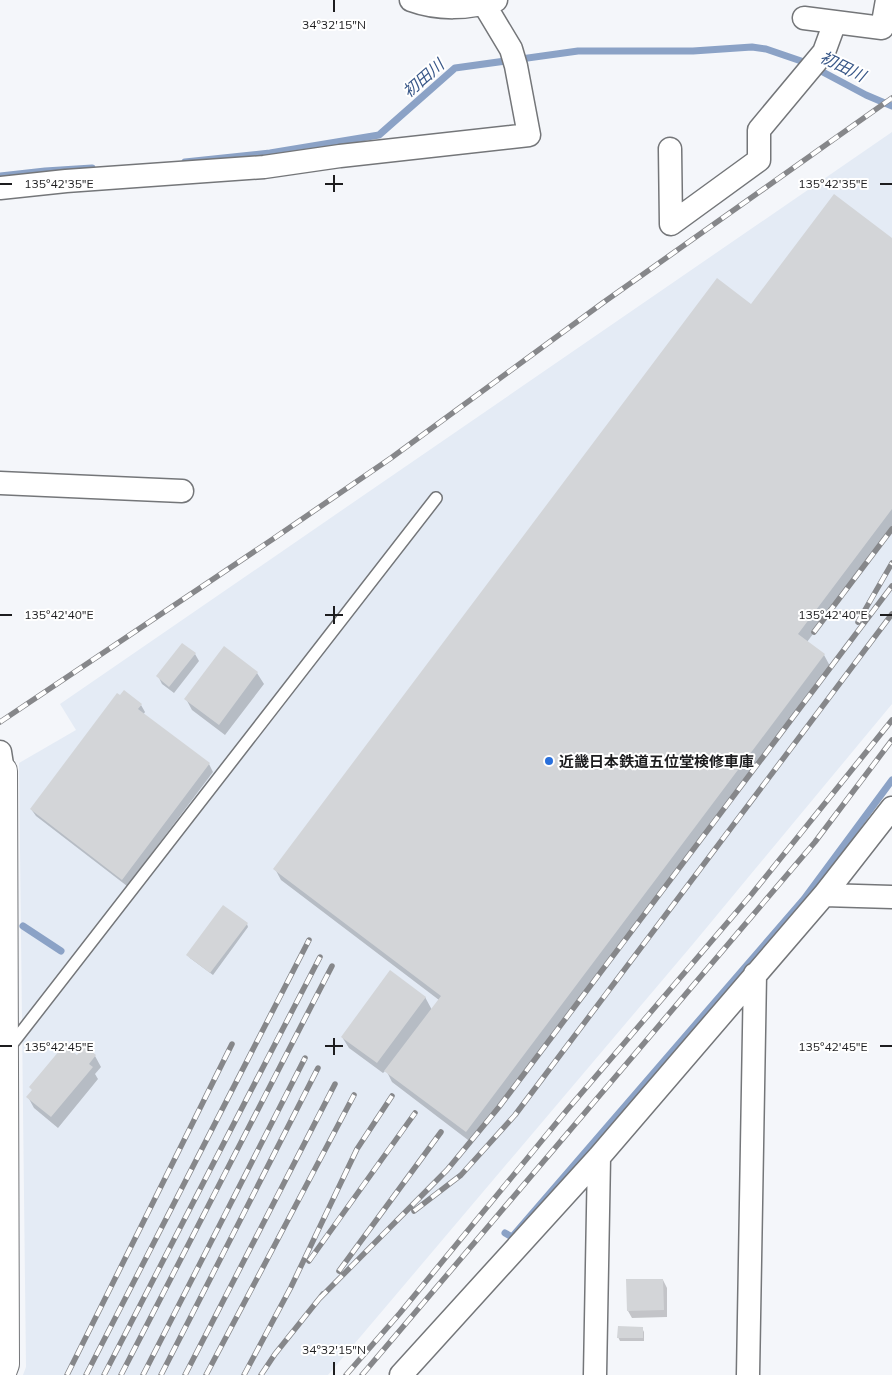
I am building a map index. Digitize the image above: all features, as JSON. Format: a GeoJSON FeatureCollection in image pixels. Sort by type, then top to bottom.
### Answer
{"type":"FeatureCollection","features":[{"type":"Feature","properties":{"kind":"street"},"geometry":{"type":"LineString","coordinates":[[0,188],[27,184],[264,167],[340,156],[529,135],[513,58],[490,2],[465,7],[444,7],[411,0]]}},
{"type":"Feature","properties":{"kind":"street"},"geometry":{"type":"LineString","coordinates":[[804,18],[882,28],[887,0]]}},
{"type":"Feature","properties":{"kind":"street"},"geometry":{"type":"LineString","coordinates":[[670,149],[671,224],[759,160],[759,130],[803,80],[824,52],[835,22]]}},
{"type":"Feature","properties":{"kind":"street"},"geometry":{"type":"LineString","coordinates":[[0,483],[182,491]]}},
{"type":"Feature","properties":{"kind":"street"},"geometry":{"type":"LineString","coordinates":[[1,761],[5,1364],[1,1375]]}},
{"type":"Feature","properties":{"kind":"street"},"geometry":{"type":"LineString","coordinates":[[401,1375],[599,1157],[824,895],[892,808]]}},
{"type":"Feature","properties":{"kind":"street"},"geometry":{"type":"LineString","coordinates":[[824,895],[892,897]]}},
{"type":"Feature","properties":{"kind":"street"},"geometry":{"type":"LineString","coordinates":[[748,1375],[755,974]]}},
{"type":"Feature","properties":{"kind":"street"},"geometry":{"type":"LineString","coordinates":[[595,1375],[599,1157]]}},
{"type":"Feature","properties":{"kind":"lane"},"geometry":{"type":"LineString","coordinates":[[4,1055],[436,498]]}},
{"type":"Feature","properties":{"kind":"shaded area"},"geometry":{"type":"Polygon","coordinates":[[[892,132],[892,704],[693,944],[328,1375],[23,1375],[26,1367],[19,763],[76,730],[60,704],[892,132]]]}},
{"type":"Feature","properties":{"kind":"building","name":"近畿日本鉄道五位堂検修車庫"},"geometry":{"type":"Polygon","coordinates":[[[834,194],[892,238],[892,509],[798,634],[825,654],[466,1132],[384,1071],[441,996],[273,869],[717,278],[751,304],[834,194]]]}},
{"type":"Feature","properties":{"kind":"building"},"geometry":{"type":"Polygon","coordinates":[[[182,643],[196,653],[169,687],[156,676],[182,643]]]}},
{"type":"Feature","properties":{"kind":"building"},"geometry":{"type":"Polygon","coordinates":[[[224,646],[258,672],[219,725],[184,699],[224,646]]]}},
{"type":"Feature","properties":{"kind":"building"},"geometry":{"type":"Polygon","coordinates":[[[124,690],[142,704],[138,709],[210,763],[122,880],[30,809],[117,693],[120,695],[124,690]]]}},
{"type":"Feature","properties":{"kind":"building"},"geometry":{"type":"Polygon","coordinates":[[[223,905],[248,923],[210,973],[186,955],[223,905]]]}},
{"type":"Feature","properties":{"kind":"building"},"geometry":{"type":"Polygon","coordinates":[[[390,970],[426,997],[377,1063],[341,1037],[390,970]]]}},
{"type":"Feature","properties":{"kind":"building"},"geometry":{"type":"Polygon","coordinates":[[[64,1045],[77,1055],[85,1046],[96,1055],[89,1064],[93,1067],[51,1117],[26,1097],[32,1090],[29,1087],[64,1045]]]}},
{"type":"Feature","properties":{"kind":"building"},"geometry":{"type":"Polygon","coordinates":[[[626,1279],[663,1279],[664,1310],[627,1311],[626,1279]]]}},
{"type":"Feature","properties":{"kind":"building"},"geometry":{"type":"Polygon","coordinates":[[[618,1326],[643,1327],[643,1338],[617,1338],[618,1326]]]}},
{"type":"Feature","properties":{"kind":"waterway","name":"初田川"},"geometry":{"type":"LineString","coordinates":[[185,162],[270,153],[379,135],[455,68],[578,51],[693,51],[752,47],[766,49],[804,62],[866,95],[892,106]]}},
{"type":"Feature","properties":{"kind":"waterway","name":"初田川"},"geometry":{"type":"LineString","coordinates":[[0,176],[92,168]]}},
{"type":"Feature","properties":{"kind":"waterway"},"geometry":{"type":"LineString","coordinates":[[505,1233],[512,1237],[804,899],[892,780]]}},
{"type":"Feature","properties":{"kind":"waterway"},"geometry":{"type":"LineString","coordinates":[[23,926],[61,951]]}},
{"type":"Feature","properties":{"kind":"railway"},"geometry":{"type":"LineString","coordinates":[[0,722],[391,458],[604,302],[892,98]]}},
{"type":"Feature","properties":{"kind":"railway"},"geometry":{"type":"LineString","coordinates":[[814,632],[892,529]]}},
{"type":"Feature","properties":{"kind":"railway"},"geometry":{"type":"LineString","coordinates":[[858,622],[892,563]]}},
{"type":"Feature","properties":{"kind":"railway"},"geometry":{"type":"LineString","coordinates":[[319,1299],[447,1170],[499,1107],[892,586]]}},
{"type":"Feature","properties":{"kind":"railway"},"geometry":{"type":"LineString","coordinates":[[414,1211],[461,1175],[515,1115],[892,614]]}},
{"type":"Feature","properties":{"kind":"railway"},"geometry":{"type":"LineString","coordinates":[[346,1375],[400,1313],[567,1110],[751,895],[892,720]]}},
{"type":"Feature","properties":{"kind":"railway"},"geometry":{"type":"LineString","coordinates":[[362,1375],[815,842],[892,740]]}},
{"type":"Feature","properties":{"kind":"railway"},"geometry":{"type":"LineString","coordinates":[[86,1375],[309,940]]}},
{"type":"Feature","properties":{"kind":"railway"},"geometry":{"type":"LineString","coordinates":[[104,1375],[320,957]]}},
{"type":"Feature","properties":{"kind":"railway"},"geometry":{"type":"LineString","coordinates":[[121,1375],[332,966]]}},
{"type":"Feature","properties":{"kind":"railway"},"geometry":{"type":"LineString","coordinates":[[67,1375],[232,1044]]}},
{"type":"Feature","properties":{"kind":"railway"},"geometry":{"type":"LineString","coordinates":[[143,1375],[305,1058]]}},
{"type":"Feature","properties":{"kind":"railway"},"geometry":{"type":"LineString","coordinates":[[161,1375],[318,1068]]}},
{"type":"Feature","properties":{"kind":"railway"},"geometry":{"type":"LineString","coordinates":[[185,1375],[335,1084]]}},
{"type":"Feature","properties":{"kind":"railway"},"geometry":{"type":"LineString","coordinates":[[206,1375],[354,1095]]}},
{"type":"Feature","properties":{"kind":"railway"},"geometry":{"type":"LineString","coordinates":[[244,1375],[291,1287],[357,1149],[392,1096]]}},
{"type":"Feature","properties":{"kind":"railway"},"geometry":{"type":"LineString","coordinates":[[309,1261],[415,1113]]}},
{"type":"Feature","properties":{"kind":"railway"},"geometry":{"type":"LineString","coordinates":[[339,1271],[441,1132]]}},
{"type":"Feature","properties":{"kind":"railway"},"geometry":{"type":"LineString","coordinates":[[261,1375],[275,1354],[323,1294]]}},
{"type":"Feature","properties":{"kind":"place","name":"近畿日本鉄道五位堂検修車庫"},"geometry":{"type":"Point","coordinates":[549,761]}}]}
